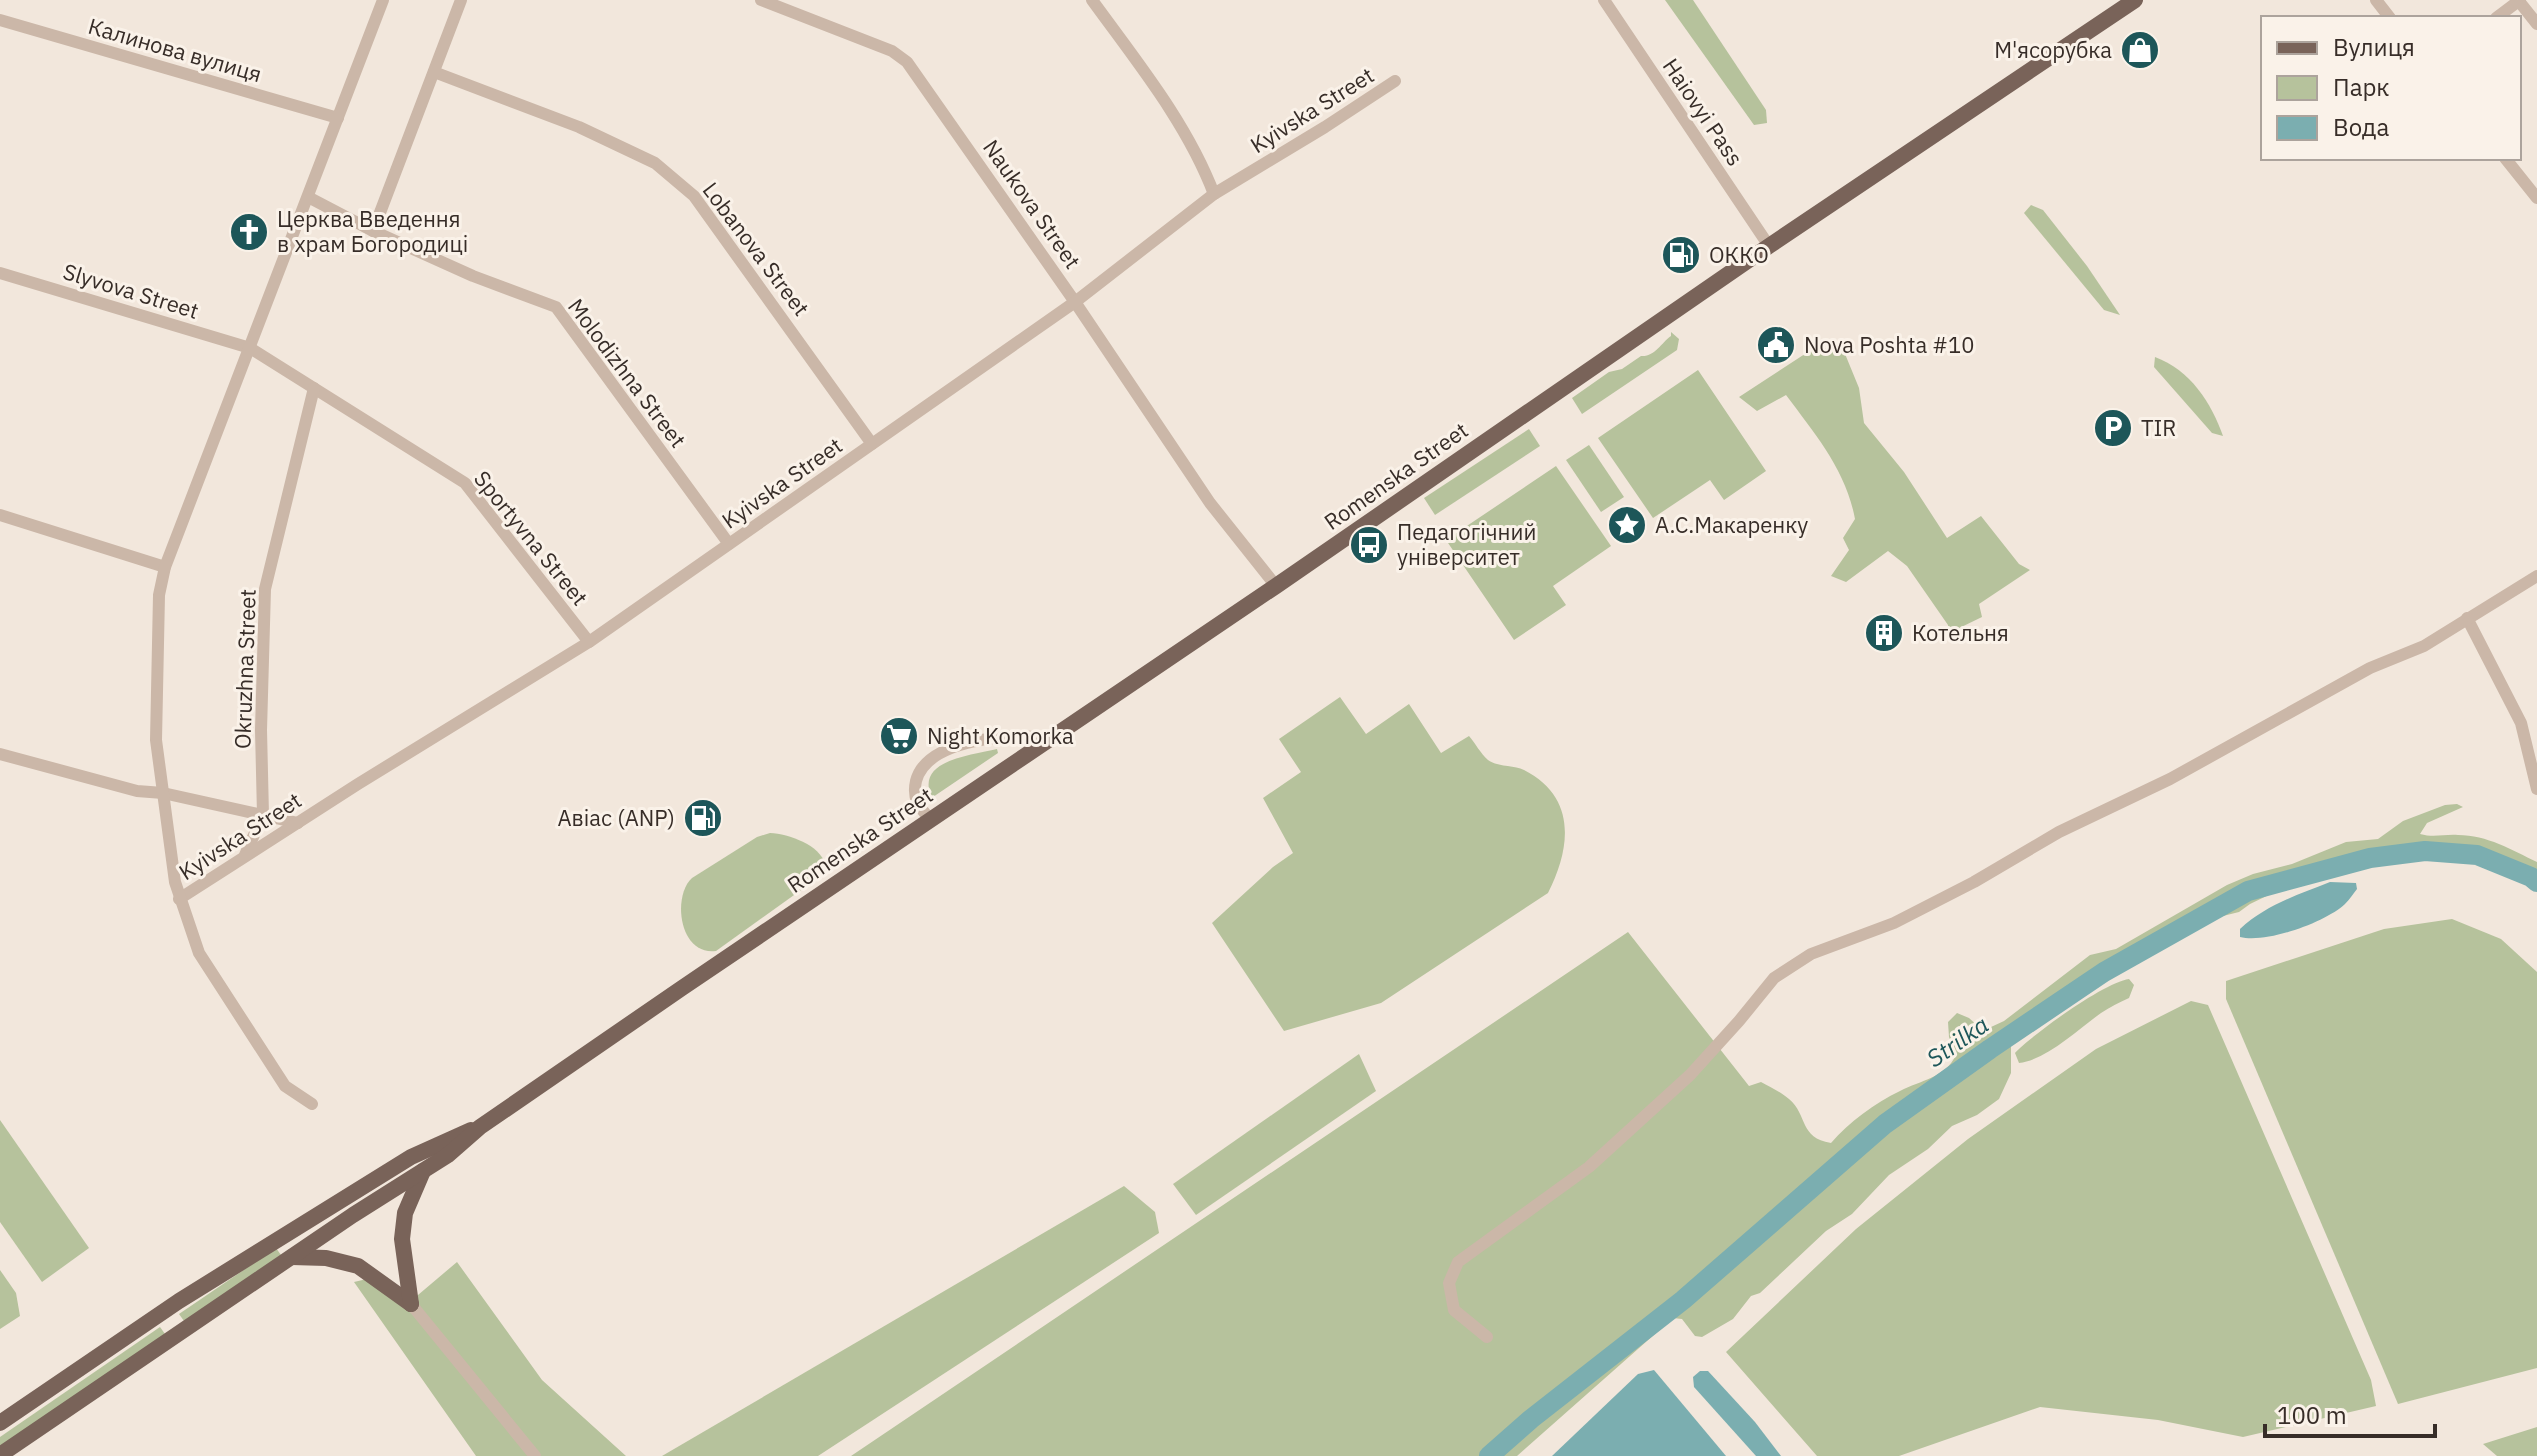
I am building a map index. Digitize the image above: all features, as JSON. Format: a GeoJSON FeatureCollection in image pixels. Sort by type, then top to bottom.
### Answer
{"type":"FeatureCollection","features":[{"type":"Feature","properties":{"kind":"main road","name":"Romenska Street"},"geometry":{"type":"LineString","coordinates":[[480,1127],[1276,586],[1769,246],[2135,0]]}},
{"type":"Feature","properties":{"kind":"main road"},"geometry":{"type":"LineString","coordinates":[[0,1455],[448,1155],[480,1127]]}},
{"type":"Feature","properties":{"kind":"main road"},"geometry":{"type":"LineString","coordinates":[[0,1423],[179,1301],[411,1157],[480,1127]]}},
{"type":"Feature","properties":{"kind":"main road"},"geometry":{"type":"LineString","coordinates":[[411,1304],[402,1239],[405,1213],[423,1171]]}},
{"type":"Feature","properties":{"kind":"main road"},"geometry":{"type":"LineString","coordinates":[[292,1257],[326,1258],[358,1266],[411,1304]]}},
{"type":"Feature","properties":{"kind":"street"},"geometry":{"type":"LineString","coordinates":[[312,1104],[285,1086],[199,953],[179,899],[156,740],[159,595],[165,567],[383,0]]}},
{"type":"Feature","properties":{"kind":"street"},"geometry":{"type":"LineString","coordinates":[[373,231],[461,0]]}},
{"type":"Feature","properties":{"kind":"street","name":"Naukova Street"},"geometry":{"type":"LineString","coordinates":[[761,0],[892,51],[907,62],[1075,302],[1210,503],[1276,586]]}},
{"type":"Feature","properties":{"kind":"street"},"geometry":{"type":"LineString","coordinates":[[1092,0],[1186,134],[1202,162],[1214,194]]}},
{"type":"Feature","properties":{"kind":"street","name":"Haiovyi Pass"},"geometry":{"type":"LineString","coordinates":[[1604,0],[1769,246]]}},
{"type":"Feature","properties":{"kind":"street"},"geometry":{"type":"LineString","coordinates":[[2376,0],[2388,16]]}},
{"type":"Feature","properties":{"kind":"street"},"geometry":{"type":"LineString","coordinates":[[2499,16],[2519,0],[2537,24]]}},
{"type":"Feature","properties":{"kind":"street","name":"Калинова вулиця"},"geometry":{"type":"LineString","coordinates":[[0,20],[338,118]]}},
{"type":"Feature","properties":{"kind":"street","name":"Lobanova Street"},"geometry":{"type":"LineString","coordinates":[[434,72],[592,133],[655,163],[694,196],[872,444]]}},
{"type":"Feature","properties":{"kind":"street","name":"Kyivska Street"},"geometry":{"type":"LineString","coordinates":[[179,899],[589,642],[1075,302],[1214,194],[1395,81]]}},
{"type":"Feature","properties":{"kind":"street"},"geometry":{"type":"LineString","coordinates":[[2507,160],[2537,198]]}},
{"type":"Feature","properties":{"kind":"street","name":"Molodizhna Street"},"geometry":{"type":"LineString","coordinates":[[308,197],[373,231],[473,276],[556,307],[729,544]]}},
{"type":"Feature","properties":{"kind":"street","name":"Slyvova Street"},"geometry":{"type":"LineString","coordinates":[[0,273],[250,348],[314,388]]}},
{"type":"Feature","properties":{"kind":"street","name":"Sportyvna Street"},"geometry":{"type":"LineString","coordinates":[[314,388],[465,483],[589,642]]}},
{"type":"Feature","properties":{"kind":"street","name":"Okruzhna Street"},"geometry":{"type":"LineString","coordinates":[[245,856],[263,815],[261,730],[265,589],[314,388]]}},
{"type":"Feature","properties":{"kind":"street"},"geometry":{"type":"LineString","coordinates":[[0,515],[165,567]]}},
{"type":"Feature","properties":{"kind":"street"},"geometry":{"type":"LineString","coordinates":[[1487,1337],[1454,1310],[1449,1283],[1458,1262],[1589,1167],[1690,1075],[1774,978],[1811,954],[1894,923],[1974,882],[2059,832],[2197,764],[2370,668],[2424,646],[2537,576]]}},
{"type":"Feature","properties":{"kind":"street"},"geometry":{"type":"LineString","coordinates":[[2467,618],[2521,723],[2537,789]]}},
{"type":"Feature","properties":{"kind":"street"},"geometry":{"type":"LineString","coordinates":[[930,819],[916,805],[917,777],[925,763],[961,745],[985,740],[1028,735],[1050,738]]}},
{"type":"Feature","properties":{"kind":"street"},"geometry":{"type":"LineString","coordinates":[[0,754],[137,791],[163,793],[298,823]]}},
{"type":"Feature","properties":{"kind":"street"},"geometry":{"type":"LineString","coordinates":[[411,1304],[535,1456]]}},
{"type":"Feature","properties":{"kind":"green space"},"geometry":{"type":"Polygon","coordinates":[[[1665,0],[1693,0],[1766,110],[1767,123],[1754,125],[1665,0]]]}},
{"type":"Feature","properties":{"kind":"green space"},"geometry":{"type":"Polygon","coordinates":[[[2031,205],[2043,210],[2120,315],[2104,310],[2024,213],[2031,205]]]}},
{"type":"Feature","properties":{"kind":"green space"},"geometry":{"type":"Polygon","coordinates":[[[1671,332],[1679,339],[1677,350],[1582,414],[1572,398],[1609,372],[1622,369],[1641,356],[1654,352],[1671,336],[1671,332]]]}},
{"type":"Feature","properties":{"kind":"green space"},"geometry":{"type":"Polygon","coordinates":[[[1814,348],[1843,349],[1859,388],[1864,423],[1904,472],[1947,538],[1981,516],[2019,564],[2030,570],[1979,604],[1982,617],[1949,633],[1948,625],[1907,566],[1888,551],[1846,582],[1831,576],[1849,550],[1843,538],[1855,519],[1837,469],[1786,395],[1757,411],[1739,397],[1814,348]]]}},
{"type":"Feature","properties":{"kind":"green space"},"geometry":{"type":"Polygon","coordinates":[[[2155,357],[2179,370],[2198,389],[2223,436],[2212,433],[2154,367],[2155,357]]]}},
{"type":"Feature","properties":{"kind":"green space"},"geometry":{"type":"Polygon","coordinates":[[[1698,370],[1766,471],[1724,500],[1710,480],[1653,518],[1598,438],[1698,370]]]}},
{"type":"Feature","properties":{"kind":"green space"},"geometry":{"type":"Polygon","coordinates":[[[1529,429],[1540,446],[1435,515],[1424,498],[1529,429]]]}},
{"type":"Feature","properties":{"kind":"green space"},"geometry":{"type":"Polygon","coordinates":[[[1589,445],[1624,497],[1601,512],[1566,460],[1589,445]]]}},
{"type":"Feature","properties":{"kind":"green space"},"geometry":{"type":"Polygon","coordinates":[[[1556,466],[1611,546],[1553,586],[1566,605],[1514,640],[1446,540],[1556,466]]]}},
{"type":"Feature","properties":{"kind":"green space"},"geometry":{"type":"Polygon","coordinates":[[[1340,697],[1366,734],[1409,704],[1441,753],[1469,736],[1488,760],[1524,770],[1541,781],[1561,809],[1564,841],[1561,859],[1548,893],[1381,1003],[1284,1031],[1212,923],[1273,867],[1293,853],[1263,798],[1301,772],[1279,739],[1340,697]]]}},
{"type":"Feature","properties":{"kind":"green space"},"geometry":{"type":"Polygon","coordinates":[[[997,749],[998,753],[933,797],[930,793],[929,782],[940,766],[951,760],[997,749]]]}},
{"type":"Feature","properties":{"kind":"green space"},"geometry":{"type":"Polygon","coordinates":[[[2445,805],[2463,807],[2427,823],[2420,834],[2469,836],[2499,844],[2537,862],[2537,879],[2523,868],[2495,856],[2465,851],[2356,865],[2279,890],[2239,912],[2203,921],[2184,934],[2116,965],[2098,979],[2085,983],[2070,1004],[2011,1045],[2011,1073],[1999,1099],[1977,1115],[1952,1126],[1928,1149],[1889,1175],[1852,1214],[1826,1231],[1760,1293],[1751,1296],[1733,1319],[1702,1337],[1695,1336],[1682,1319],[1673,1318],[1517,1456],[851,1456],[1628,932],[1749,1086],[1761,1082],[1783,1094],[1795,1105],[1809,1131],[1831,1143],[1872,1107],[1946,1069],[1956,1055],[1949,1037],[1948,1022],[1957,1013],[1979,1027],[1991,1027],[2004,1021],[2090,955],[2116,949],[2227,885],[2346,842],[2378,839],[2403,821],[2445,805]]]}},
{"type":"Feature","properties":{"kind":"green space"},"geometry":{"type":"Polygon","coordinates":[[[770,833],[794,838],[817,851],[825,864],[822,875],[716,951],[704,950],[694,944],[687,935],[681,910],[682,898],[692,878],[757,837],[770,833]]]}},
{"type":"Feature","properties":{"kind":"green space"},"geometry":{"type":"Polygon","coordinates":[[[2452,919],[2501,939],[2537,972],[2537,1368],[2398,1404],[2226,999],[2226,981],[2384,929],[2452,919]]]}},
{"type":"Feature","properties":{"kind":"green space"},"geometry":{"type":"Polygon","coordinates":[[[2129,979],[2134,985],[2129,998],[2101,1013],[2041,1056],[2019,1063],[2015,1053],[2037,1034],[2087,999],[2129,979]]]}},
{"type":"Feature","properties":{"kind":"green space"},"geometry":{"type":"Polygon","coordinates":[[[2191,1001],[2208,1005],[2371,1380],[2376,1406],[2243,1437],[2158,1420],[2040,1407],[1899,1456],[1817,1456],[1726,1352],[1856,1229],[1968,1139],[2096,1049],[2191,1001]]]}},
{"type":"Feature","properties":{"kind":"green space"},"geometry":{"type":"Polygon","coordinates":[[[1359,1054],[1376,1091],[1196,1215],[1173,1184],[1359,1054]]]}},
{"type":"Feature","properties":{"kind":"green space"},"geometry":{"type":"Polygon","coordinates":[[[0,1120],[89,1248],[42,1282],[0,1222],[0,1120]]]}},
{"type":"Feature","properties":{"kind":"green space"},"geometry":{"type":"Polygon","coordinates":[[[1124,1186],[1155,1212],[1159,1233],[818,1456],[662,1456],[1124,1186]]]}},
{"type":"Feature","properties":{"kind":"green space"},"geometry":{"type":"Polygon","coordinates":[[[276,1248],[281,1255],[184,1321],[179,1314],[276,1248]]]}},
{"type":"Feature","properties":{"kind":"green space"},"geometry":{"type":"Polygon","coordinates":[[[457,1262],[542,1380],[626,1456],[476,1456],[354,1282],[371,1278],[405,1306],[457,1262]]]}},
{"type":"Feature","properties":{"kind":"green space"},"geometry":{"type":"Polygon","coordinates":[[[0,1270],[16,1293],[20,1316],[0,1329],[0,1270]]]}},
{"type":"Feature","properties":{"kind":"green space"},"geometry":{"type":"Polygon","coordinates":[[[160,1327],[165,1334],[0,1447],[0,1437],[160,1327]]]}},
{"type":"Feature","properties":{"kind":"green space"},"geometry":{"type":"Polygon","coordinates":[[[2537,1427],[2537,1456],[2497,1456],[2483,1444],[2537,1427]]]}},
{"type":"Feature","properties":{"kind":"water"},"geometry":{"type":"Polygon","coordinates":[[[2330,882],[2356,883],[2357,889],[2336,911],[2310,924],[2265,937],[2240,937],[2240,929],[2260,913],[2330,882]]]}},
{"type":"Feature","properties":{"kind":"water"},"geometry":{"type":"Polygon","coordinates":[[[1654,1370],[1726,1456],[1552,1456],[1638,1374],[1654,1370]]]}},
{"type":"Feature","properties":{"kind":"water"},"geometry":{"type":"Polygon","coordinates":[[[1700,1371],[1708,1371],[1755,1422],[1781,1456],[1756,1456],[1694,1387],[1693,1377],[1700,1371]]]}},
{"type":"Feature","properties":{"kind":"waterway","name":"Strilka"},"geometry":{"type":"LineString","coordinates":[[1489,1456],[1531,1419],[1683,1300],[1885,1124],[2104,972],[2248,891],[2370,858],[2425,851],[2477,855],[2537,882]]}},
{"type":"Feature","properties":{"kind":"place","name":"М'ясорубка"},"geometry":{"type":"Point","coordinates":[2140,50]}},
{"type":"Feature","properties":{"kind":"place","name":"Церква Введення в храм Богородиці"},"geometry":{"type":"Point","coordinates":[249,232]}},
{"type":"Feature","properties":{"kind":"place","name":"ОККО"},"geometry":{"type":"Point","coordinates":[1681,255]}},
{"type":"Feature","properties":{"kind":"place","name":"Nova Poshta #10"},"geometry":{"type":"Point","coordinates":[1776,345]}},
{"type":"Feature","properties":{"kind":"place","name":"TIR"},"geometry":{"type":"Point","coordinates":[2113,428]}},
{"type":"Feature","properties":{"kind":"place","name":"А.С.Макаренку"},"geometry":{"type":"Point","coordinates":[1627,525]}},
{"type":"Feature","properties":{"kind":"place","name":"Педагогічний університет"},"geometry":{"type":"Point","coordinates":[1369,545]}},
{"type":"Feature","properties":{"kind":"place","name":"Котельня"},"geometry":{"type":"Point","coordinates":[1884,633]}},
{"type":"Feature","properties":{"kind":"place","name":"Night Komorka"},"geometry":{"type":"Point","coordinates":[899,736]}},
{"type":"Feature","properties":{"kind":"place","name":"Авіас (ANP)"},"geometry":{"type":"Point","coordinates":[703,818]}}]}
